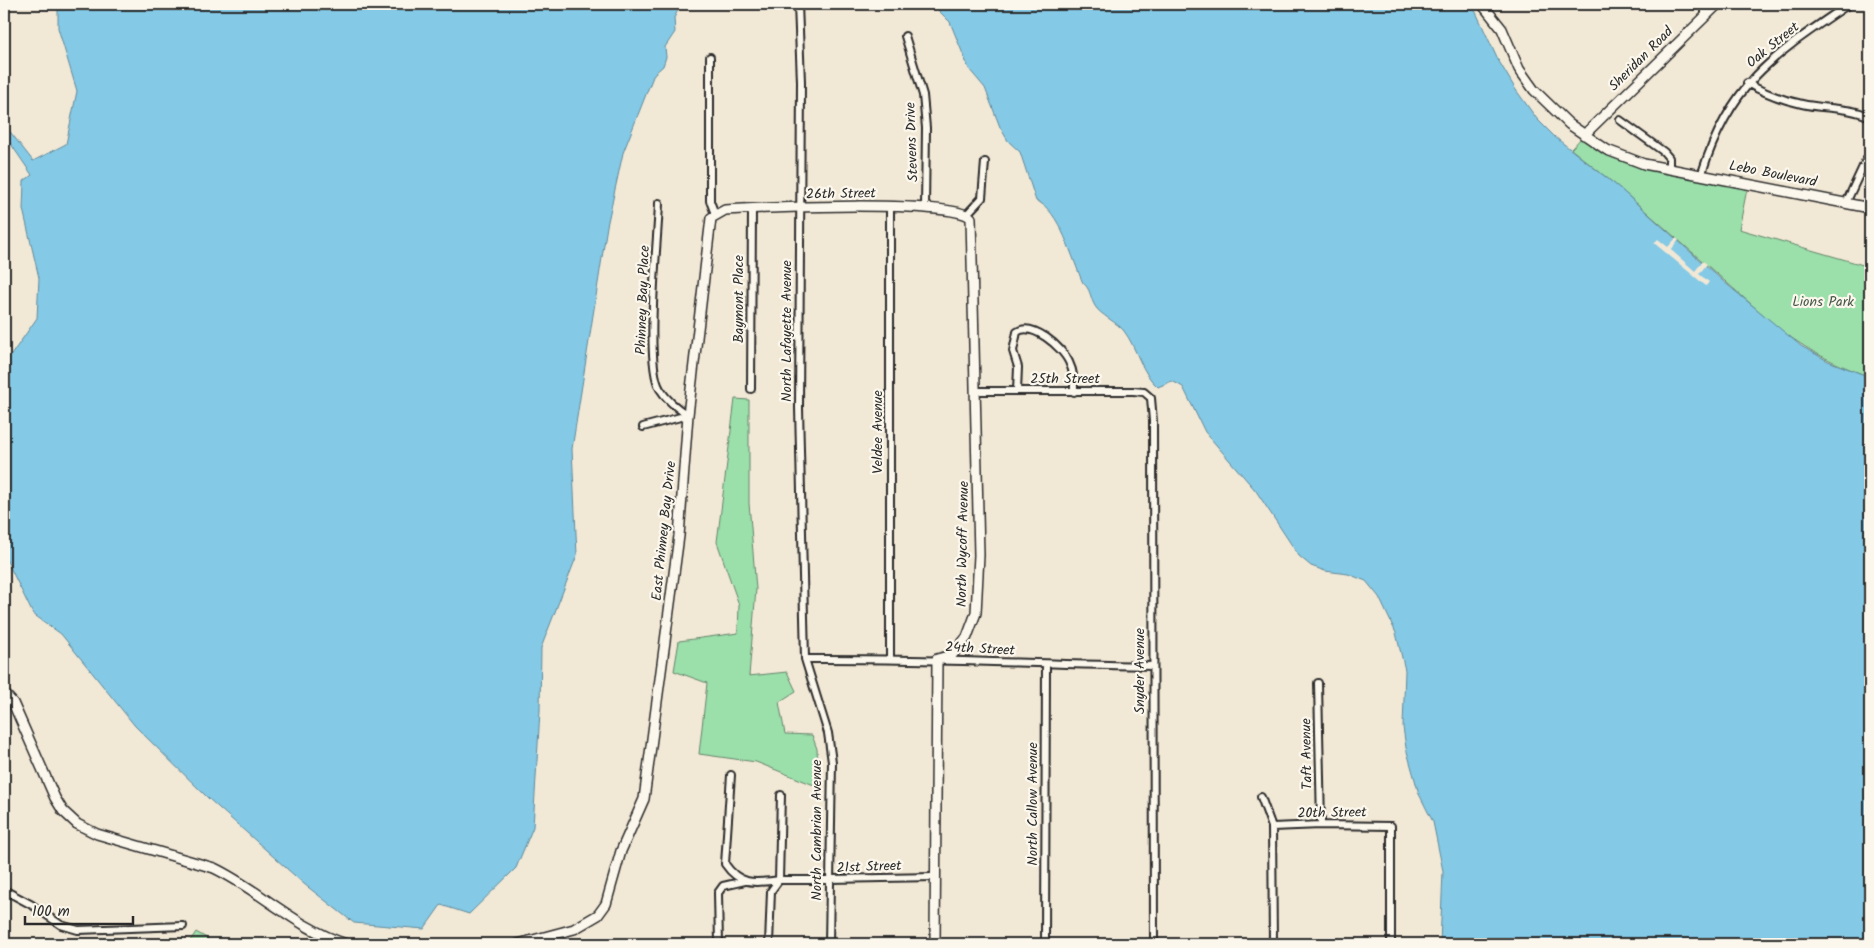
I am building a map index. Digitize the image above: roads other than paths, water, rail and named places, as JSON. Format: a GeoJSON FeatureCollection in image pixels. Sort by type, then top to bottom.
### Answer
{"type":"FeatureCollection","features":[{"type":"Feature","properties":{"kind":"street","name":"North Lafayette Avenue"},"geometry":{"type":"LineString","coordinates":[[798,4],[801,82],[799,408],[806,659]]}},
{"type":"Feature","properties":{"kind":"street","name":"Lebo Boulevard"},"geometry":{"type":"LineString","coordinates":[[1482,4],[1502,30],[1519,69],[1534,90],[1553,110],[1584,135],[1615,154],[1644,164],[1702,173],[1870,208]]}},
{"type":"Feature","properties":{"kind":"street"},"geometry":{"type":"LineString","coordinates":[[1705,4],[1705,15]]}},
{"type":"Feature","properties":{"kind":"street","name":"Sheridan Road"},"geometry":{"type":"LineString","coordinates":[[1584,135],[1718,4]]}},
{"type":"Feature","properties":{"kind":"street","name":"Oak Street"},"geometry":{"type":"LineString","coordinates":[[1702,173],[1718,129],[1747,84],[1764,66],[1849,4]]}},
{"type":"Feature","properties":{"kind":"street","name":"Stevens Drive"},"geometry":{"type":"LineString","coordinates":[[905,36],[923,95],[926,128],[925,208]]}},
{"type":"Feature","properties":{"kind":"street","name":"East Phinney Bay Drive"},"geometry":{"type":"LineString","coordinates":[[518,944],[574,928],[598,915],[606,904],[621,851],[644,799],[679,536],[688,415],[709,227],[715,214],[710,201],[710,57]]}},
{"type":"Feature","properties":{"kind":"street"},"geometry":{"type":"LineString","coordinates":[[1747,84],[1774,96],[1801,104],[1858,112],[1870,117]]}},
{"type":"Feature","properties":{"kind":"street"},"geometry":{"type":"LineString","coordinates":[[1620,120],[1664,152],[1670,158],[1669,168]]}},
{"type":"Feature","properties":{"kind":"street"},"geometry":{"type":"LineString","coordinates":[[1846,203],[1866,160],[1870,156]]}},
{"type":"Feature","properties":{"kind":"street"},"geometry":{"type":"LineString","coordinates":[[967,214],[982,198],[985,162]]}},
{"type":"Feature","properties":{"kind":"street","name":"Phinney Bay Place"},"geometry":{"type":"LineString","coordinates":[[659,203],[652,359],[659,389],[679,409],[688,415]]}},
{"type":"Feature","properties":{"kind":"street","name":"26th Street"},"geometry":{"type":"LineString","coordinates":[[715,214],[725,210],[890,206],[925,208],[967,214]]}},
{"type":"Feature","properties":{"kind":"street","name":"Veldee Avenue"},"geometry":{"type":"LineString","coordinates":[[890,206],[890,658]]}},
{"type":"Feature","properties":{"kind":"street","name":"Baymont Place"},"geometry":{"type":"LineString","coordinates":[[751,389],[752,209]]}},
{"type":"Feature","properties":{"kind":"street","name":"North Wycoff Avenue"},"geometry":{"type":"LineString","coordinates":[[936,659],[952,655],[967,637],[976,613],[979,555],[976,391],[971,218],[967,214]]}},
{"type":"Feature","properties":{"kind":"street"},"geometry":{"type":"LineString","coordinates":[[1017,391],[1018,367],[1013,345],[1017,332],[1022,328],[1030,329],[1037,333],[1065,354],[1073,370],[1074,392]]}},
{"type":"Feature","properties":{"kind":"street","name":"25th Street"},"geometry":{"type":"LineString","coordinates":[[976,391],[1139,391],[1148,394],[1151,398]]}},
{"type":"Feature","properties":{"kind":"street","name":"Snyder Avenue"},"geometry":{"type":"LineString","coordinates":[[1151,398],[1154,421],[1154,944]]}},
{"type":"Feature","properties":{"kind":"street"},"geometry":{"type":"LineString","coordinates":[[643,427],[688,415]]}},
{"type":"Feature","properties":{"kind":"street","name":"24th Street"},"geometry":{"type":"LineString","coordinates":[[806,659],[890,658],[936,659],[980,663],[1153,666]]}},
{"type":"Feature","properties":{"kind":"street","name":"North Cambrian Avenue"},"geometry":{"type":"LineString","coordinates":[[806,659],[828,733],[832,762],[829,944]]}},
{"type":"Feature","properties":{"kind":"street"},"geometry":{"type":"LineString","coordinates":[[935,944],[936,659]]}},
{"type":"Feature","properties":{"kind":"street","name":"North Callow Avenue"},"geometry":{"type":"LineString","coordinates":[[1045,944],[1046,664]]}},
{"type":"Feature","properties":{"kind":"street","name":"Taft Avenue"},"geometry":{"type":"LineString","coordinates":[[1318,683],[1321,825]]}},
{"type":"Feature","properties":{"kind":"street"},"geometry":{"type":"LineString","coordinates":[[4,693],[13,704],[55,798],[63,811],[77,824],[97,834],[214,868],[237,880],[322,937],[346,944]]}},
{"type":"Feature","properties":{"kind":"street"},"geometry":{"type":"LineString","coordinates":[[731,775],[725,864],[732,875],[745,881]]}},
{"type":"Feature","properties":{"kind":"street"},"geometry":{"type":"LineString","coordinates":[[770,944],[771,891],[779,880],[781,795]]}},
{"type":"Feature","properties":{"kind":"street"},"geometry":{"type":"LineString","coordinates":[[1261,797],[1272,827],[1272,944]]}},
{"type":"Feature","properties":{"kind":"street","name":"20th Street"},"geometry":{"type":"LineString","coordinates":[[1272,827],[1321,825],[1392,826],[1391,944]]}},
{"type":"Feature","properties":{"kind":"street","name":"21st Street"},"geometry":{"type":"LineString","coordinates":[[719,944],[718,893],[723,886],[745,881],[755,883],[779,880],[934,877]]}},
{"type":"Feature","properties":{"kind":"street"},"geometry":{"type":"LineString","coordinates":[[4,890],[32,905],[61,925],[78,930],[183,926]]}},
{"type":"Feature","properties":{"kind":"water"},"geometry":{"type":"Polygon","coordinates":[[[58,4],[686,4],[680,6],[674,18],[675,32],[665,47],[666,57],[663,66],[654,74],[623,153],[607,226],[572,449],[577,555],[541,648],[540,711],[533,827],[516,868],[469,914],[441,905],[424,929],[354,923],[304,884],[209,799],[135,726],[61,634],[33,614],[4,555],[4,358],[9,358],[37,318],[39,278],[23,209],[24,181],[32,175],[4,134],[4,124],[33,161],[66,144],[77,91],[58,28],[58,4]]]}},
{"type":"Feature","properties":{"kind":"water"},"geometry":{"type":"Polygon","coordinates":[[[932,4],[1428,4],[1435,9],[1445,5],[1475,10],[1497,58],[1516,90],[1537,119],[1555,137],[1617,186],[1723,281],[1801,346],[1828,361],[1870,377],[1870,944],[1440,944],[1443,871],[1433,822],[1419,794],[1406,748],[1403,727],[1405,670],[1396,633],[1379,597],[1366,581],[1348,574],[1325,571],[1311,566],[1299,556],[1256,491],[1205,432],[1183,387],[1172,381],[1158,387],[1147,375],[1124,331],[1097,309],[1088,288],[1083,283],[1058,224],[1052,214],[1036,201],[1020,152],[1008,141],[1000,127],[985,88],[969,69],[950,22],[932,4]]]}},
{"type":"Feature","properties":{"kind":"park label","name":"Lions Park"},"geometry":{"type":"Point","coordinates":[1823,302]}}]}
